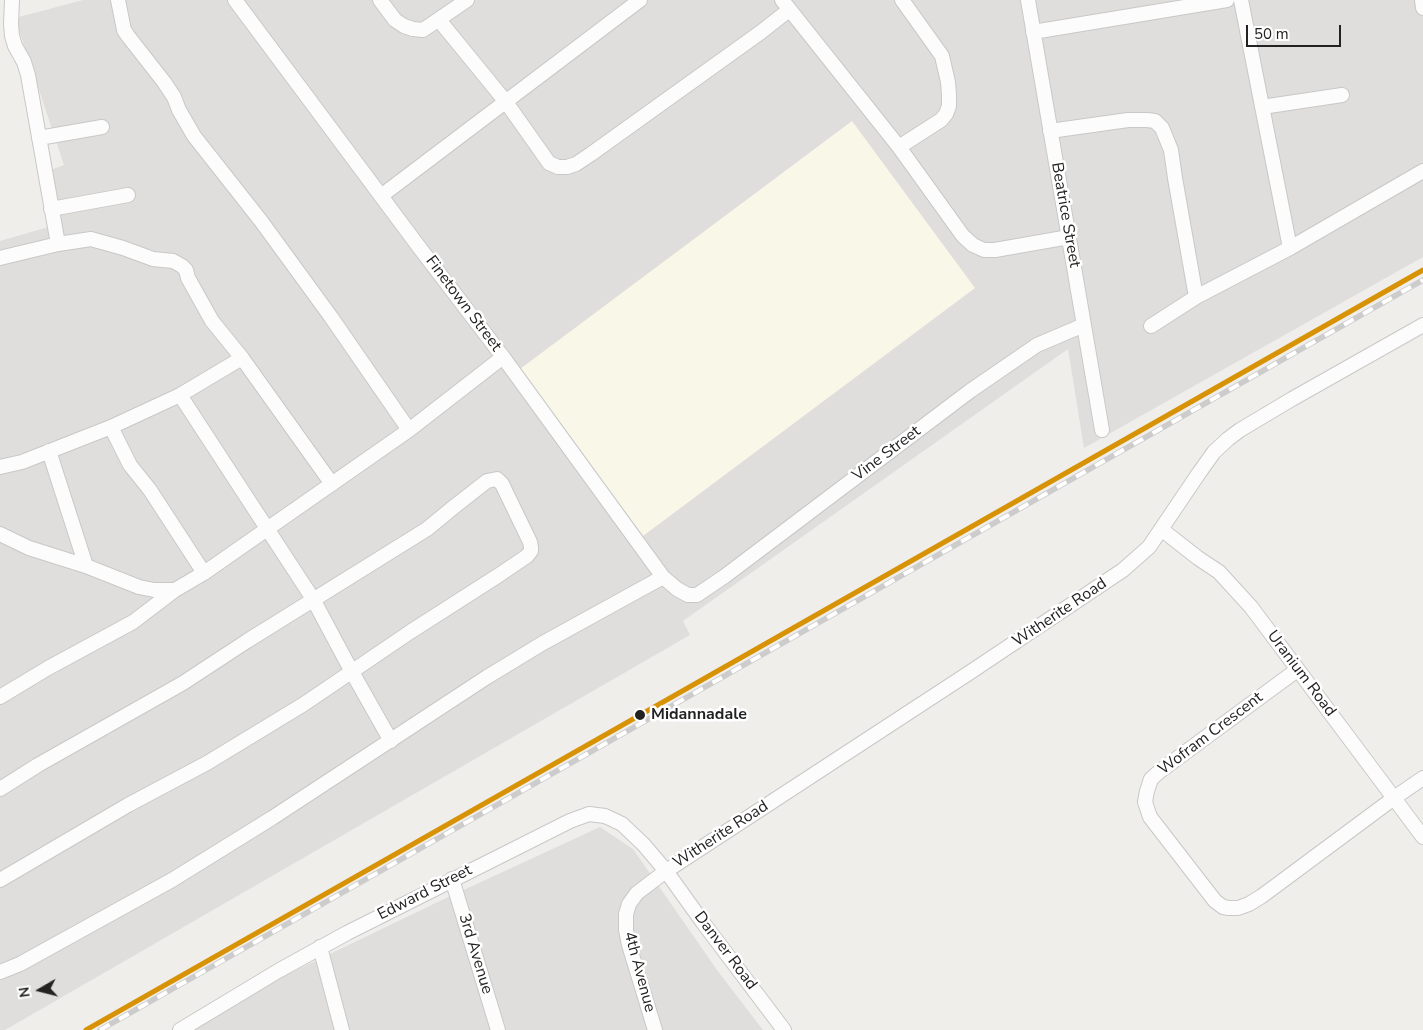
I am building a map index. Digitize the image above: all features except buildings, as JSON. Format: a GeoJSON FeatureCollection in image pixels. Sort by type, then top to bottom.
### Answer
{"type":"FeatureCollection","features":[{"type":"Feature","properties":{"kind":"street"},"geometry":{"type":"LineString","coordinates":[[12,0],[12,36],[28,76],[58,244]]}},
{"type":"Feature","properties":{"kind":"street"},"geometry":{"type":"LineString","coordinates":[[118,0],[124,30],[164,82],[194,136],[331,317],[409,430]]}},
{"type":"Feature","properties":{"kind":"street"},"geometry":{"type":"LineString","coordinates":[[380,0],[395,20],[404,26],[422,30],[467,0]]}},
{"type":"Feature","properties":{"kind":"street"},"geometry":{"type":"LineString","coordinates":[[382,196],[640,0]]}},
{"type":"Feature","properties":{"kind":"street"},"geometry":{"type":"LineString","coordinates":[[899,147],[941,120],[949,106],[948,82],[942,56],[902,0]]}},
{"type":"Feature","properties":{"kind":"street","name":"Beatrice Street"},"geometry":{"type":"LineString","coordinates":[[1028,0],[1102,430]]}},
{"type":"Feature","properties":{"kind":"street"},"geometry":{"type":"LineString","coordinates":[[1033,32],[1227,0]]}},
{"type":"Feature","properties":{"kind":"street"},"geometry":{"type":"LineString","coordinates":[[1241,0],[1290,248]]}},
{"type":"Feature","properties":{"kind":"street"},"geometry":{"type":"LineString","coordinates":[[1422,0],[1423,8]]}},
{"type":"Feature","properties":{"kind":"street","name":"Finetown Street"},"geometry":{"type":"LineString","coordinates":[[236,1],[503,357],[663,577],[682,592],[688,595],[697,595]]}},
{"type":"Feature","properties":{"kind":"street"},"geometry":{"type":"LineString","coordinates":[[439,20],[506,102],[549,163],[558,167],[567,167],[576,164],[591,154],[761,32],[785,5],[899,147],[963,236],[973,245],[984,250],[995,250],[1069,237]]}},
{"type":"Feature","properties":{"kind":"street"},"geometry":{"type":"LineString","coordinates":[[1262,107],[1342,95]]}},
{"type":"Feature","properties":{"kind":"street"},"geometry":{"type":"LineString","coordinates":[[1050,131],[1128,120],[1155,121],[1162,128],[1171,150],[1196,297]]}},
{"type":"Feature","properties":{"kind":"street"},"geometry":{"type":"LineString","coordinates":[[39,138],[102,127]]}},
{"type":"Feature","properties":{"kind":"street"},"geometry":{"type":"LineString","coordinates":[[1151,326],[1196,297],[1290,248],[1423,171]]}},
{"type":"Feature","properties":{"kind":"street"},"geometry":{"type":"LineString","coordinates":[[51,209],[128,195]]}},
{"type":"Feature","properties":{"kind":"street"},"geometry":{"type":"LineString","coordinates":[[0,258],[58,244],[96,240],[153,259],[173,261],[182,266],[186,270],[188,278],[212,322],[242,358],[332,484]]}},
{"type":"Feature","properties":{"kind":"street","name":"Vine Street"},"geometry":{"type":"LineString","coordinates":[[697,595],[1037,344],[1084,325]]}},
{"type":"Feature","properties":{"kind":"street","name":"Witherite Road"},"geometry":{"type":"LineString","coordinates":[[666,871],[961,679],[1123,570],[1148,547],[1214,452],[1240,430],[1423,325]]}},
{"type":"Feature","properties":{"kind":"street"},"geometry":{"type":"LineString","coordinates":[[0,697],[48,668],[133,622],[176,590],[204,573],[409,430],[503,357]]}},
{"type":"Feature","properties":{"kind":"street"},"geometry":{"type":"LineString","coordinates":[[0,467],[22,462],[110,427],[180,395],[242,358]]}},
{"type":"Feature","properties":{"kind":"street"},"geometry":{"type":"LineString","coordinates":[[180,395],[313,599],[391,740]]}},
{"type":"Feature","properties":{"kind":"street"},"geometry":{"type":"LineString","coordinates":[[110,427],[130,465],[150,490],[204,573]]}},
{"type":"Feature","properties":{"kind":"street"},"geometry":{"type":"LineString","coordinates":[[49,451],[86,566]]}},
{"type":"Feature","properties":{"kind":"street"},"geometry":{"type":"LineString","coordinates":[[0,789],[183,682],[313,599],[428,529],[487,481],[497,479],[502,484],[532,547],[527,556],[304,704],[207,763],[128,805],[0,880]]}},
{"type":"Feature","properties":{"kind":"street","name":"Uranium Road"},"geometry":{"type":"LineString","coordinates":[[1161,529],[1219,572],[1251,607],[1423,837]]}},
{"type":"Feature","properties":{"kind":"street"},"geometry":{"type":"LineString","coordinates":[[0,534],[29,548],[86,566],[139,587],[154,590],[176,590]]}},
{"type":"Feature","properties":{"kind":"street"},"geometry":{"type":"LineString","coordinates":[[0,972],[20,964],[172,880],[272,818],[543,642],[663,577]]}},
{"type":"Feature","properties":{"kind":"street","name":"Wofram Crescent"},"geometry":{"type":"LineString","coordinates":[[1297,670],[1152,778],[1147,791],[1145,802],[1150,817],[1215,901],[1223,907],[1238,908],[1249,904],[1423,778]]}},
{"type":"Feature","properties":{"kind":"street","name":"Edward Street"},"geometry":{"type":"LineString","coordinates":[[180,1030],[320,947],[570,820],[589,814],[605,816],[622,824],[644,845],[666,871]]}},
{"type":"Feature","properties":{"kind":"street","name":"4th Avenue"},"geometry":{"type":"LineString","coordinates":[[655,1030],[629,945],[626,921],[629,904],[637,892],[666,871]]}},
{"type":"Feature","properties":{"kind":"street","name":"Danver Road"},"geometry":{"type":"LineString","coordinates":[[666,871],[784,1030]]}},
{"type":"Feature","properties":{"kind":"street","name":"3rd Avenue"},"geometry":{"type":"LineString","coordinates":[[452,879],[498,1030]]}},
{"type":"Feature","properties":{"kind":"street"},"geometry":{"type":"LineString","coordinates":[[320,947],[342,1030]]}},
{"type":"Feature","properties":{"kind":"shaded area"},"geometry":{"type":"Polygon","coordinates":[[[83,0],[1423,0],[1423,257],[1084,448],[1068,349],[683,621],[690,635],[5,1030],[0,1030],[0,241],[55,225],[45,172],[64,165],[15,18],[83,0]]]}},
{"type":"Feature","properties":{"kind":"shaded area"},"geometry":{"type":"Polygon","coordinates":[[[852,121],[975,288],[643,536],[520,369],[852,121]]]}},
{"type":"Feature","properties":{"kind":"shaded area"},"geometry":{"type":"Polygon","coordinates":[[[600,827],[633,849],[717,970],[763,1030],[172,1030],[442,900],[600,827]]]}},
{"type":"Feature","properties":{"kind":"railway"},"geometry":{"type":"LineString","coordinates":[[100,1030],[1423,280]]}},
{"type":"Feature","properties":{"kind":"transit line"},"geometry":{"type":"LineString","coordinates":[[86,1030],[1423,270]]}},
{"type":"Feature","properties":{"kind":"place","name":"Midannadale"},"geometry":{"type":"Point","coordinates":[640,715]}}]}
